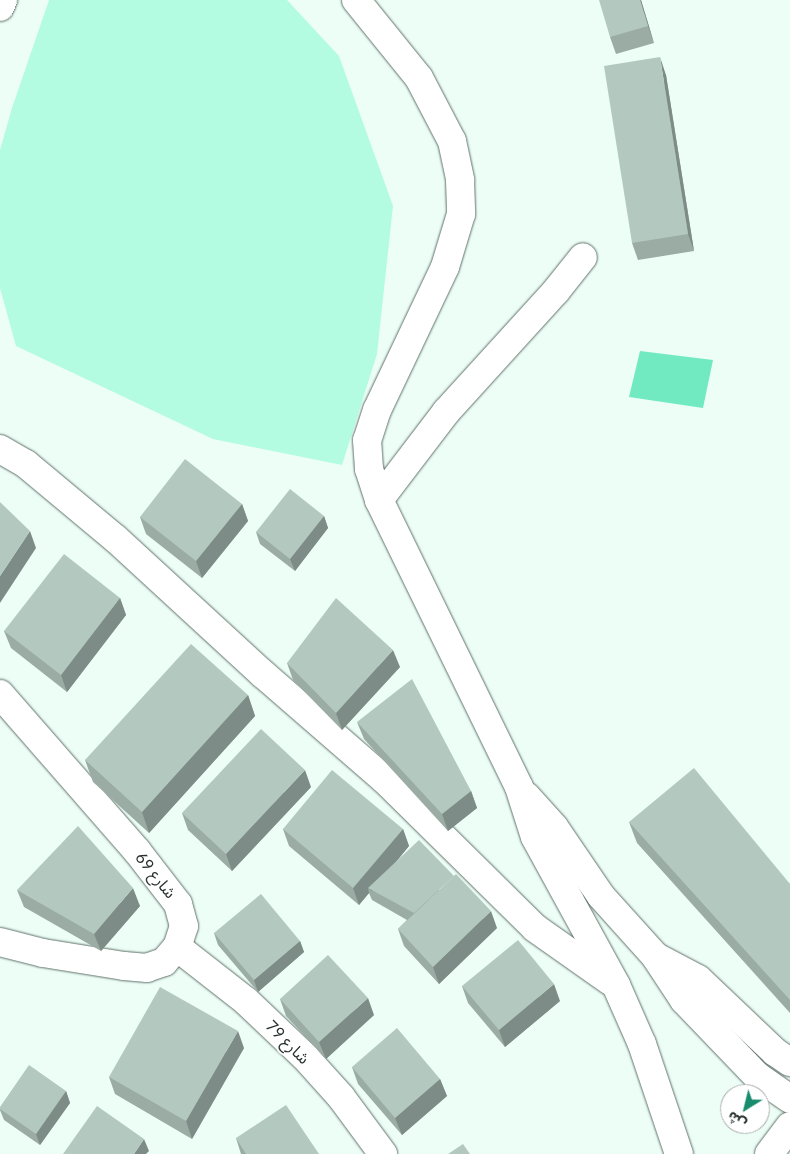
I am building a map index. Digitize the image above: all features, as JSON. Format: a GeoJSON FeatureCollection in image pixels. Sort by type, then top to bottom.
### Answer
{"type":"FeatureCollection","features":[{"type":"Feature","properties":{"kind":"street"},"geometry":{"type":"LineString","coordinates":[[0,7],[3,0]]}},
{"type":"Feature","properties":{"kind":"street"},"geometry":{"type":"LineString","coordinates":[[356,0],[419,78],[452,141],[460,180],[461,214],[445,266],[418,327],[377,410],[368,440],[369,469],[379,500],[519,787],[535,837],[616,985],[642,1044],[679,1154]]}},
{"type":"Feature","properties":{"kind":"street"},"geometry":{"type":"LineString","coordinates":[[379,500],[446,412],[556,291],[583,257]]}},
{"type":"Feature","properties":{"kind":"street"},"geometry":{"type":"LineString","coordinates":[[0,448],[26,464],[116,539],[263,674],[384,779],[476,872],[536,928],[616,985]]}},
{"type":"Feature","properties":{"kind":"street","name":"شارع 69"},"geometry":{"type":"LineString","coordinates":[[0,694],[137,851],[178,904],[184,926],[177,947]]}},
{"type":"Feature","properties":{"kind":"street"},"geometry":{"type":"LineString","coordinates":[[519,787],[554,827],[601,896],[655,956],[684,1000],[757,1076],[790,1098]]}},
{"type":"Feature","properties":{"kind":"street"},"geometry":{"type":"LineString","coordinates":[[0,942],[43,953],[147,968],[164,962],[177,947]]}},
{"type":"Feature","properties":{"kind":"street","name":"شارع 79"},"geometry":{"type":"LineString","coordinates":[[177,947],[246,1001],[304,1057],[341,1097],[383,1154]]}},
{"type":"Feature","properties":{"kind":"street"},"geometry":{"type":"LineString","coordinates":[[655,956],[698,979],[775,1052],[790,1062]]}},
{"type":"Feature","properties":{"kind":"street"},"geometry":{"type":"LineString","coordinates":[[769,1154],[790,1126]]}},
{"type":"Feature","properties":{"kind":"shaded area"},"geometry":{"type":"Polygon","coordinates":[[[49,0],[287,0],[339,56],[393,206],[377,354],[342,465],[213,439],[16,346],[0,288],[0,150],[12,108],[49,0]]]}},
{"type":"Feature","properties":{"kind":"shaded area"},"geometry":{"type":"Polygon","coordinates":[[[640,351],[713,360],[703,408],[629,397],[640,351]]]}},
{"type":"Feature","properties":{"kind":"building"},"geometry":{"type":"Polygon","coordinates":[[[599,0],[640,0],[648,26],[610,37],[599,0]]]}},
{"type":"Feature","properties":{"kind":"building"},"geometry":{"type":"Polygon","coordinates":[[[660,57],[688,234],[632,243],[604,66],[660,57]]]}},
{"type":"Feature","properties":{"kind":"building"},"geometry":{"type":"Polygon","coordinates":[[[185,459],[242,504],[196,561],[140,517],[185,459]]]}},
{"type":"Feature","properties":{"kind":"building"},"geometry":{"type":"Polygon","coordinates":[[[290,489],[324,516],[290,559],[256,532],[290,489]]]}},
{"type":"Feature","properties":{"kind":"building"},"geometry":{"type":"Polygon","coordinates":[[[0,502],[30,531],[0,576],[0,502]]]}},
{"type":"Feature","properties":{"kind":"building"},"geometry":{"type":"Polygon","coordinates":[[[64,554],[120,598],[61,675],[4,631],[64,554]]]}},
{"type":"Feature","properties":{"kind":"building"},"geometry":{"type":"Polygon","coordinates":[[[336,598],[393,650],[336,713],[287,663],[336,598]]]}},
{"type":"Feature","properties":{"kind":"building"},"geometry":{"type":"Polygon","coordinates":[[[191,644],[248,695],[142,812],[85,760],[191,644]]]}},
{"type":"Feature","properties":{"kind":"building"},"geometry":{"type":"Polygon","coordinates":[[[412,679],[471,791],[442,814],[357,722],[412,679]]]}},
{"type":"Feature","properties":{"kind":"building"},"geometry":{"type":"Polygon","coordinates":[[[261,729],[305,770],[226,854],[182,813],[261,729]]]}},
{"type":"Feature","properties":{"kind":"building"},"geometry":{"type":"Polygon","coordinates":[[[694,768],[790,884],[790,1000],[629,822],[694,768]]]}},
{"type":"Feature","properties":{"kind":"building"},"geometry":{"type":"Polygon","coordinates":[[[332,770],[403,829],[353,888],[283,829],[332,770]]]}},
{"type":"Feature","properties":{"kind":"building"},"geometry":{"type":"Polygon","coordinates":[[[78,826],[133,888],[94,934],[17,890],[78,826]]]}},
{"type":"Feature","properties":{"kind":"building"},"geometry":{"type":"Polygon","coordinates":[[[419,840],[454,876],[414,913],[368,888],[419,840]]]}},
{"type":"Feature","properties":{"kind":"building"},"geometry":{"type":"Polygon","coordinates":[[[456,874],[491,911],[433,967],[398,929],[456,874]]]}},
{"type":"Feature","properties":{"kind":"building"},"geometry":{"type":"Polygon","coordinates":[[[261,894],[300,941],[254,980],[214,933],[261,894]]]}},
{"type":"Feature","properties":{"kind":"building"},"geometry":{"type":"Polygon","coordinates":[[[518,940],[554,984],[499,1030],[462,986],[518,940]]]}},
{"type":"Feature","properties":{"kind":"building"},"geometry":{"type":"Polygon","coordinates":[[[328,955],[368,998],[319,1042],[280,999],[328,955]]]}},
{"type":"Feature","properties":{"kind":"building"},"geometry":{"type":"Polygon","coordinates":[[[160,987],[238,1031],[186,1121],[109,1077],[160,987]]]}},
{"type":"Feature","properties":{"kind":"building"},"geometry":{"type":"Polygon","coordinates":[[[397,1028],[440,1079],[395,1118],[352,1067],[397,1028]]]}},
{"type":"Feature","properties":{"kind":"building"},"geometry":{"type":"Polygon","coordinates":[[[29,1065],[66,1091],[36,1134],[0,1109],[29,1065]]]}},
{"type":"Feature","properties":{"kind":"building"},"geometry":{"type":"Polygon","coordinates":[[[286,1105],[319,1154],[246,1154],[236,1138],[286,1105]]]}},
{"type":"Feature","properties":{"kind":"building"},"geometry":{"type":"Polygon","coordinates":[[[97,1106],[144,1139],[134,1154],[63,1154],[97,1106]]]}},
{"type":"Feature","properties":{"kind":"building"},"geometry":{"type":"Polygon","coordinates":[[[463,1144],[470,1154],[448,1154],[463,1144]]]}}]}
